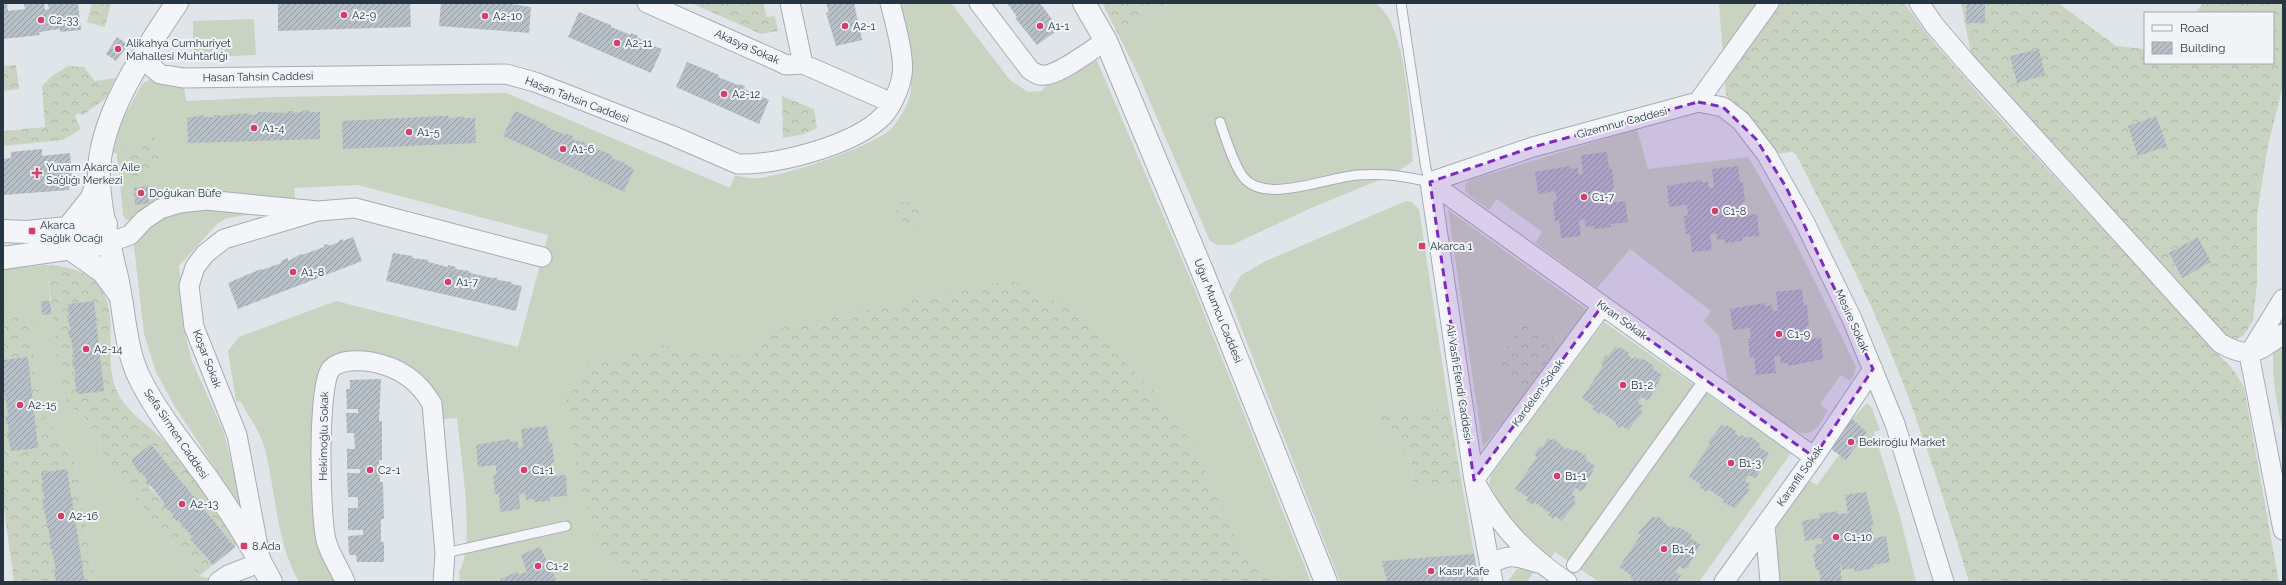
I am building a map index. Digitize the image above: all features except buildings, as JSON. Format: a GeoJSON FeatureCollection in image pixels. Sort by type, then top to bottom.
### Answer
{"type":"FeatureCollection","features":[{"type":"Feature","properties":{"kind":"street"},"geometry":{"type":"LineString","coordinates":[[69,238],[91,199],[99,180],[101,150],[111,119],[140,58],[177,3]]}},
{"type":"Feature","properties":{"kind":"street","name":"Akasya Sokak"},"geometry":{"type":"LineString","coordinates":[[648,3],[782,63],[803,64],[892,103]]}},
{"type":"Feature","properties":{"kind":"street"},"geometry":{"type":"LineString","coordinates":[[790,3],[803,64]]}},
{"type":"Feature","properties":{"kind":"street","name":"Hasan Tahsin Caddesi"},"geometry":{"type":"LineString","coordinates":[[140,58],[160,74],[183,78],[506,74],[535,82],[671,135],[738,164],[776,160],[843,141],[882,116],[892,103],[903,74],[900,44],[890,3]]}},
{"type":"Feature","properties":{"kind":"street"},"geometry":{"type":"LineString","coordinates":[[979,3],[1030,70],[1037,75],[1045,75],[1056,72],[1106,41]]}},
{"type":"Feature","properties":{"kind":"street","name":"Uğur Mumcu Caddesi"},"geometry":{"type":"LineString","coordinates":[[1084,3],[1106,41],[1204,272],[1326,582]]}},
{"type":"Feature","properties":{"kind":"street"},"geometry":{"type":"LineString","coordinates":[[1698,102],[1769,3]]}},
{"type":"Feature","properties":{"kind":"street"},"geometry":{"type":"LineString","coordinates":[[1919,3],[1935,26],[1965,61],[2220,343],[2236,352],[2249,354],[2283,334]]}},
{"type":"Feature","properties":{"kind":"street","name":"Gizemnur Caddesi"},"geometry":{"type":"LineString","coordinates":[[1430,182],[1533,147],[1698,102]]}},
{"type":"Feature","properties":{"kind":"street","name":"Mesire Sokak"},"geometry":{"type":"LineString","coordinates":[[1698,102],[1724,107],[1741,121],[1767,155],[1808,230],[1852,319],[1873,369],[1898,434],[1944,582]]}},
{"type":"Feature","properties":{"kind":"street","name":"Sefa Sirmen Caddesi"},"geometry":{"type":"LineString","coordinates":[[99,180],[107,234],[127,340],[139,378],[162,416],[205,475],[261,562],[271,582]]}},
{"type":"Feature","properties":{"kind":"street","name":"Kıran Sokak"},"geometry":{"type":"LineString","coordinates":[[1430,182],[1814,457]]}},
{"type":"Feature","properties":{"kind":"street","name":"Ali Vasfi Efendi Caddesi"},"geometry":{"type":"LineString","coordinates":[[1430,182],[1474,480],[1492,574]]}},
{"type":"Feature","properties":{"kind":"street","name":"Koşar Sokak"},"geometry":{"type":"LineString","coordinates":[[107,234],[130,235],[144,220],[160,209],[180,203],[213,200],[318,211],[355,208],[542,257]]}},
{"type":"Feature","properties":{"kind":"street","name":"Koşar Sokak"},"geometry":{"type":"LineString","coordinates":[[261,562],[237,435],[194,327],[189,286],[195,267],[206,254],[224,239],[318,211]]}},
{"type":"Feature","properties":{"kind":"street"},"geometry":{"type":"LineString","coordinates":[[3,231],[69,238],[104,272],[119,294]]}},
{"type":"Feature","properties":{"kind":"street"},"geometry":{"type":"LineString","coordinates":[[3,258],[69,238],[107,234]]}},
{"type":"Feature","properties":{"kind":"street"},"geometry":{"type":"LineString","coordinates":[[2283,299],[2249,354],[2283,530]]}},
{"type":"Feature","properties":{"kind":"street","name":"Kardelen Sokak"},"geometry":{"type":"LineString","coordinates":[[1474,480],[1602,306]]}},
{"type":"Feature","properties":{"kind":"street","name":"Hekimoğlu Sokak"},"geometry":{"type":"LineString","coordinates":[[345,582],[326,541],[323,516],[322,416],[324,385],[332,367],[341,362],[365,361],[387,365],[398,370],[416,382],[432,404],[445,552],[443,582]]}},
{"type":"Feature","properties":{"kind":"street","name":"Karanfil Sokak"},"geometry":{"type":"LineString","coordinates":[[1724,582],[1814,457],[1873,369]]}},
{"type":"Feature","properties":{"kind":"street"},"geometry":{"type":"LineString","coordinates":[[1574,564],[1700,389]]}},
{"type":"Feature","properties":{"kind":"street"},"geometry":{"type":"LineString","coordinates":[[1474,480],[1497,519],[1539,564],[1567,582]]}},
{"type":"Feature","properties":{"kind":"street"},"geometry":{"type":"LineString","coordinates":[[1765,525],[1770,582]]}},
{"type":"Feature","properties":{"kind":"street"},"geometry":{"type":"LineString","coordinates":[[1492,574],[1500,558],[1511,556],[1539,564]]}},
{"type":"Feature","properties":{"kind":"street"},"geometry":{"type":"LineString","coordinates":[[218,582],[228,575],[261,562]]}},
{"type":"Feature","properties":{"kind":"lane"},"geometry":{"type":"LineString","coordinates":[[1220,122],[1230,151],[1246,180],[1266,190],[1356,175],[1394,174],[1430,182],[1426,169],[1401,3]]}},
{"type":"Feature","properties":{"kind":"lane"},"geometry":{"type":"LineString","coordinates":[[445,552],[566,526]]}},
{"type":"Feature","properties":{"kind":"highlighted area"},"geometry":{"type":"Polygon","coordinates":[[[1698,102],[1723,107],[1756,139],[1786,187],[1873,369],[1814,457],[1602,306],[1474,480],[1430,182],[1533,147],[1698,102]]]}},
{"type":"Feature","properties":{"kind":"green space"},"geometry":{"type":"Polygon","coordinates":[[[92,3],[111,3],[105,27],[87,22],[92,3]]]}},
{"type":"Feature","properties":{"kind":"green space"},"geometry":{"type":"Polygon","coordinates":[[[691,3],[763,3],[767,17],[775,16],[778,31],[761,34],[691,3]]]}},
{"type":"Feature","properties":{"kind":"green space"},"geometry":{"type":"Polygon","coordinates":[[[897,3],[951,3],[1010,80],[1028,92],[1042,91],[1056,72],[1092,49],[1190,278],[1311,582],[460,582],[459,572],[464,560],[467,521],[466,498],[457,418],[434,420],[397,370],[332,367],[323,516],[345,582],[299,582],[291,566],[281,534],[269,466],[263,443],[258,431],[241,402],[236,401],[228,351],[239,337],[336,301],[518,347],[548,235],[358,185],[294,188],[296,208],[227,218],[217,224],[179,266],[186,338],[192,361],[224,433],[243,510],[175,407],[156,372],[144,334],[131,221],[125,219],[123,215],[117,154],[113,152],[122,121],[142,84],[160,74],[183,78],[186,101],[274,97],[506,93],[730,188],[735,175],[759,178],[788,172],[828,159],[868,143],[892,128],[905,109],[911,89],[907,51],[897,3]]]}},
{"type":"Feature","properties":{"kind":"green space"},"geometry":{"type":"Polygon","coordinates":[[[1102,3],[1169,3],[1118,34],[1102,3]]]}},
{"type":"Feature","properties":{"kind":"green space"},"geometry":{"type":"Polygon","coordinates":[[[1169,3],[1375,3],[1386,14],[1401,52],[1408,100],[1413,161],[1394,174],[1311,208],[1232,245],[1218,245],[1210,241],[1138,74],[1118,34],[1169,3]]]}},
{"type":"Feature","properties":{"kind":"green space"},"geometry":{"type":"Polygon","coordinates":[[[1721,3],[1759,3],[1723,54],[1719,5],[1721,3]]]}},
{"type":"Feature","properties":{"kind":"green space"},"geometry":{"type":"Polygon","coordinates":[[[1780,3],[1904,3],[1934,43],[2001,119],[2235,372],[2244,387],[2279,582],[1969,582],[1948,512],[1899,373],[1871,306],[1844,249],[1796,154],[1792,152],[1776,154],[1726,95],[1725,83],[1730,73],[1780,3]]]}},
{"type":"Feature","properties":{"kind":"green space"},"geometry":{"type":"Polygon","coordinates":[[[1961,3],[2058,3],[2116,46],[2144,49],[2144,64],[2274,64],[2274,12],[2197,12],[2203,3],[2283,3],[2283,86],[2268,145],[2257,215],[2257,283],[2253,320],[2244,335],[2235,340],[2224,334],[1971,54],[1961,3]]]}},
{"type":"Feature","properties":{"kind":"green space"},"geometry":{"type":"Polygon","coordinates":[[[254,19],[256,55],[193,58],[193,21],[254,19]]]}},
{"type":"Feature","properties":{"kind":"green space"},"geometry":{"type":"Polygon","coordinates":[[[16,65],[19,89],[3,91],[3,66],[16,65]]]}},
{"type":"Feature","properties":{"kind":"green space"},"geometry":{"type":"Polygon","coordinates":[[[68,66],[84,67],[95,81],[116,78],[105,99],[83,115],[77,113],[75,117],[81,129],[63,140],[3,146],[3,131],[45,127],[42,86],[52,76],[68,66]]]}},
{"type":"Feature","properties":{"kind":"green space"},"geometry":{"type":"Polygon","coordinates":[[[782,96],[814,109],[817,128],[804,134],[783,138],[782,96]]]}},
{"type":"Feature","properties":{"kind":"green space"},"geometry":{"type":"Polygon","coordinates":[[[1637,129],[1648,169],[1748,157],[1805,261],[1856,367],[1854,375],[1850,381],[1841,375],[1820,404],[1828,410],[1820,424],[1812,432],[1801,432],[1779,422],[1728,382],[1719,336],[1704,321],[1711,311],[1630,249],[1597,288],[1535,243],[1542,232],[1497,199],[1489,210],[1470,196],[1465,190],[1465,184],[1470,180],[1637,129]]]}},
{"type":"Feature","properties":{"kind":"green space"},"geometry":{"type":"Polygon","coordinates":[[[155,137],[160,170],[120,185],[117,154],[155,137]]]}},
{"type":"Feature","properties":{"kind":"green space"},"geometry":{"type":"Polygon","coordinates":[[[1406,201],[1412,202],[1419,209],[1449,408],[1377,415],[1379,435],[1397,433],[1400,454],[1409,453],[1414,490],[1462,484],[1479,582],[1340,582],[1229,296],[1241,275],[1268,260],[1406,201]]]}},
{"type":"Feature","properties":{"kind":"green space"},"geometry":{"type":"Polygon","coordinates":[[[896,202],[922,202],[921,228],[896,227],[896,202]]]}},
{"type":"Feature","properties":{"kind":"green space"},"geometry":{"type":"Polygon","coordinates":[[[1448,210],[1587,310],[1562,344],[1528,317],[1494,364],[1530,389],[1483,447],[1448,210]]]}},
{"type":"Feature","properties":{"kind":"green space"},"geometry":{"type":"Polygon","coordinates":[[[47,265],[50,301],[41,302],[52,314],[60,386],[68,404],[84,417],[99,439],[104,460],[199,576],[220,580],[218,582],[96,582],[74,460],[40,408],[31,333],[3,336],[3,269],[47,265]]]}},
{"type":"Feature","properties":{"kind":"green space"},"geometry":{"type":"Polygon","coordinates":[[[47,265],[77,270],[90,277],[101,288],[107,300],[110,312],[112,376],[120,397],[130,411],[157,434],[174,452],[204,489],[241,541],[235,547],[151,444],[131,460],[139,473],[141,472],[147,480],[145,482],[164,503],[163,505],[174,515],[172,516],[176,522],[178,520],[192,537],[190,539],[213,565],[199,576],[104,460],[99,439],[84,417],[68,404],[60,386],[58,373],[47,265]]]}},
{"type":"Feature","properties":{"kind":"green space"},"geometry":{"type":"Polygon","coordinates":[[[1010,280],[1072,309],[1158,396],[1188,437],[1245,555],[1286,582],[632,582],[605,557],[580,490],[566,396],[583,366],[661,345],[700,352],[753,356],[773,330],[1010,280]]]}},
{"type":"Feature","properties":{"kind":"green space"},"geometry":{"type":"Polygon","coordinates":[[[7,311],[20,313],[32,319],[35,326],[31,333],[40,408],[74,460],[96,582],[14,582],[3,501],[3,314],[7,311]]]}},
{"type":"Feature","properties":{"kind":"green space"},"geometry":{"type":"Polygon","coordinates":[[[2283,313],[2283,435],[2273,374],[2273,360],[2274,345],[2283,313]]]}},
{"type":"Feature","properties":{"kind":"green space"},"geometry":{"type":"Polygon","coordinates":[[[1528,317],[1562,344],[1530,389],[1494,364],[1528,317]]]}},
{"type":"Feature","properties":{"kind":"green space"},"geometry":{"type":"Polygon","coordinates":[[[1604,322],[1791,453],[1699,582],[1599,582],[1555,552],[1549,561],[1519,536],[1489,484],[1491,475],[1604,322]]]}},
{"type":"Feature","properties":{"kind":"green space"},"geometry":{"type":"Polygon","coordinates":[[[1867,403],[1872,408],[1880,430],[1874,432],[1900,516],[1916,582],[1779,582],[1776,527],[1808,480],[1817,485],[1839,455],[1847,459],[1867,432],[1852,419],[1867,403]]]}},
{"type":"Feature","properties":{"kind":"green space"},"geometry":{"type":"Polygon","coordinates":[[[1449,408],[1462,484],[1414,490],[1409,453],[1400,454],[1397,433],[1379,435],[1377,415],[1449,408]]]}},
{"type":"Feature","properties":{"kind":"green space"},"geometry":{"type":"Polygon","coordinates":[[[1523,567],[1535,570],[1527,582],[1507,582],[1516,570],[1523,567]]]}},
{"type":"Feature","properties":{"kind":"place","name":"A2-9"},"geometry":{"type":"Point","coordinates":[344,15]}},
{"type":"Feature","properties":{"kind":"place","name":"A2-10"},"geometry":{"type":"Point","coordinates":[485,16]}},
{"type":"Feature","properties":{"kind":"place","name":"C2-33"},"geometry":{"type":"Point","coordinates":[41,20]}},
{"type":"Feature","properties":{"kind":"place","name":"A2-1"},"geometry":{"type":"Point","coordinates":[845,26]}},
{"type":"Feature","properties":{"kind":"place","name":"A1-1"},"geometry":{"type":"Point","coordinates":[1040,26]}},
{"type":"Feature","properties":{"kind":"place","name":"A2-11"},"geometry":{"type":"Point","coordinates":[617,43]}},
{"type":"Feature","properties":{"kind":"place","name":"Alikahya Cumhuriyet Mahallesi Muhtarlığı"},"geometry":{"type":"Point","coordinates":[118,49]}},
{"type":"Feature","properties":{"kind":"place","name":"A2-12"},"geometry":{"type":"Point","coordinates":[724,94]}},
{"type":"Feature","properties":{"kind":"place","name":"A1-4"},"geometry":{"type":"Point","coordinates":[254,128]}},
{"type":"Feature","properties":{"kind":"place","name":"A1-5"},"geometry":{"type":"Point","coordinates":[409,132]}},
{"type":"Feature","properties":{"kind":"place","name":"A1-6"},"geometry":{"type":"Point","coordinates":[563,149]}},
{"type":"Feature","properties":{"kind":"place","name":"Yuvam Akarca Aile Sağlığı Merkezi"},"geometry":{"type":"Point","coordinates":[37,173]}},
{"type":"Feature","properties":{"kind":"place","name":"Doğukan Büfe"},"geometry":{"type":"Point","coordinates":[141,193]}},
{"type":"Feature","properties":{"kind":"place","name":"C1-7"},"geometry":{"type":"Point","coordinates":[1584,197]}},
{"type":"Feature","properties":{"kind":"place","name":"C1-8"},"geometry":{"type":"Point","coordinates":[1715,211]}},
{"type":"Feature","properties":{"kind":"place","name":"Akarca Sağlık Ocağı"},"geometry":{"type":"Point","coordinates":[32,231]}},
{"type":"Feature","properties":{"kind":"place","name":"Akarca 1"},"geometry":{"type":"Point","coordinates":[1422,246]}},
{"type":"Feature","properties":{"kind":"place","name":"A1-8"},"geometry":{"type":"Point","coordinates":[293,272]}},
{"type":"Feature","properties":{"kind":"place","name":"A1-7"},"geometry":{"type":"Point","coordinates":[448,282]}},
{"type":"Feature","properties":{"kind":"place","name":"C1-9"},"geometry":{"type":"Point","coordinates":[1779,334]}},
{"type":"Feature","properties":{"kind":"place","name":"A2-14"},"geometry":{"type":"Point","coordinates":[86,349]}},
{"type":"Feature","properties":{"kind":"place","name":"B1-2"},"geometry":{"type":"Point","coordinates":[1623,385]}},
{"type":"Feature","properties":{"kind":"place","name":"A2-15"},"geometry":{"type":"Point","coordinates":[20,405]}},
{"type":"Feature","properties":{"kind":"place","name":"Bekiroğlu Market"},"geometry":{"type":"Point","coordinates":[1851,442]}},
{"type":"Feature","properties":{"kind":"place","name":"B1-3"},"geometry":{"type":"Point","coordinates":[1731,463]}},
{"type":"Feature","properties":{"kind":"place","name":"C2-1"},"geometry":{"type":"Point","coordinates":[370,470]}},
{"type":"Feature","properties":{"kind":"place","name":"C1-1"},"geometry":{"type":"Point","coordinates":[524,470]}},
{"type":"Feature","properties":{"kind":"place","name":"B1-1"},"geometry":{"type":"Point","coordinates":[1557,476]}},
{"type":"Feature","properties":{"kind":"place","name":"A2-13"},"geometry":{"type":"Point","coordinates":[182,504]}},
{"type":"Feature","properties":{"kind":"place","name":"A2-16"},"geometry":{"type":"Point","coordinates":[61,516]}},
{"type":"Feature","properties":{"kind":"place","name":"C1-10"},"geometry":{"type":"Point","coordinates":[1836,537]}},
{"type":"Feature","properties":{"kind":"place","name":"8.Ada"},"geometry":{"type":"Point","coordinates":[244,546]}},
{"type":"Feature","properties":{"kind":"place","name":"B1-4"},"geometry":{"type":"Point","coordinates":[1664,549]}},
{"type":"Feature","properties":{"kind":"place","name":"C1-2"},"geometry":{"type":"Point","coordinates":[538,566]}},
{"type":"Feature","properties":{"kind":"place","name":"Kasır Kafe"},"geometry":{"type":"Point","coordinates":[1431,571]}}]}
